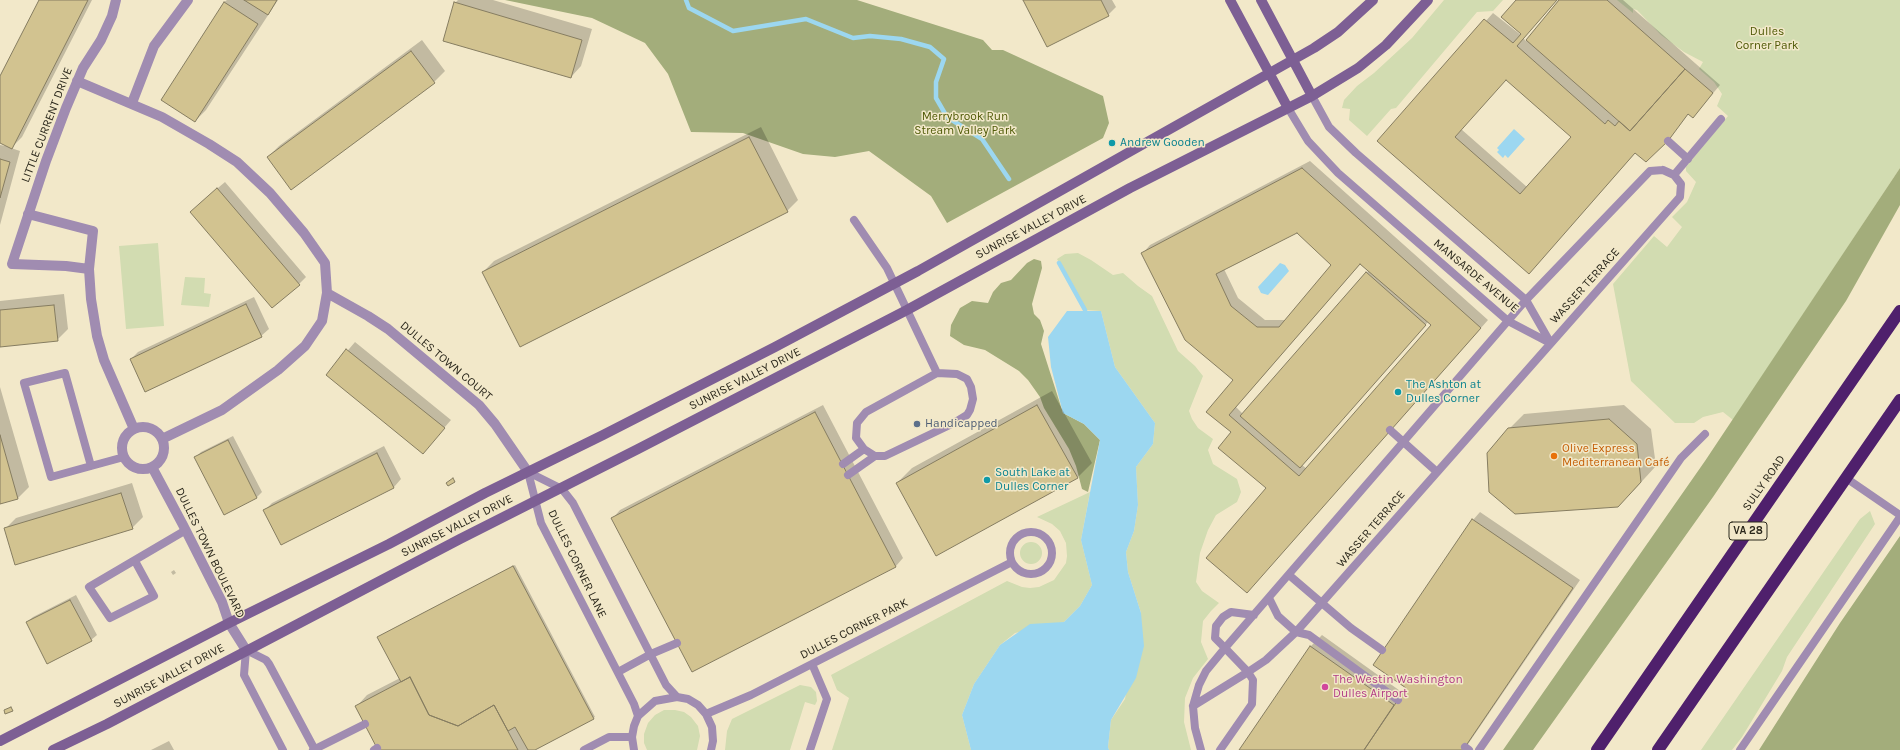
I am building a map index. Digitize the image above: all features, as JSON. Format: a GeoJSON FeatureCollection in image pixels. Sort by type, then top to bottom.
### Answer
{"type":"FeatureCollection","features":[{"type":"Feature","properties":{"kind":"highway","name":"SULLY ROAD"},"geometry":{"type":"LineString","coordinates":[[1597,750],[1900,311]]}},
{"type":"Feature","properties":{"kind":"highway"},"geometry":{"type":"LineString","coordinates":[[1658,750],[1900,400]]}},
{"type":"Feature","properties":{"kind":"main road"},"geometry":{"type":"LineString","coordinates":[[1230,0],[1288,108]]}},
{"type":"Feature","properties":{"kind":"main road"},"geometry":{"type":"LineString","coordinates":[[1262,0],[1312,96]]}},
{"type":"Feature","properties":{"kind":"main road","name":"SUNRISE VALLEY DRIVE"},"geometry":{"type":"LineString","coordinates":[[0,740],[775,348],[894,284],[1293,61],[1338,32],[1373,0]]}},
{"type":"Feature","properties":{"kind":"main road","name":"SUNRISE VALLEY DRIVE"},"geometry":{"type":"LineString","coordinates":[[53,750],[107,724],[246,650],[535,501],[562,489],[907,310],[1124,192],[1312,96],[1358,68],[1386,45],[1428,0]]}},
{"type":"Feature","properties":{"kind":"street","name":"LITTLE CURRENT DRIVE"},"geometry":{"type":"LineString","coordinates":[[89,269],[66,266],[12,264],[46,160],[83,68],[101,40],[112,16],[116,0]]}},
{"type":"Feature","properties":{"kind":"street"},"geometry":{"type":"LineString","coordinates":[[132,103],[154,46],[188,0]]}},
{"type":"Feature","properties":{"kind":"street"},"geometry":{"type":"LineString","coordinates":[[78,80],[162,117],[237,162],[270,193],[304,233],[325,263],[327,293],[322,321],[305,346],[278,370],[222,410],[162,439]]}},
{"type":"Feature","properties":{"kind":"street"},"geometry":{"type":"LineString","coordinates":[[28,214],[93,231],[89,269],[91,299],[97,336],[104,360],[134,429]]}},
{"type":"Feature","properties":{"kind":"street","name":"DULLES TOWN COURT"},"geometry":{"type":"LineString","coordinates":[[327,293],[388,329],[479,405],[495,424],[528,472]]}},
{"type":"Feature","properties":{"kind":"street"},"geometry":{"type":"LineString","coordinates":[[146,427],[153,429],[162,439],[164,445],[162,458],[152,467],[139,469],[128,462],[124,457],[122,444],[128,433],[134,429],[146,427]]}},
{"type":"Feature","properties":{"kind":"street","name":"DULLES TOWN BOULEVARD"},"geometry":{"type":"LineString","coordinates":[[152,467],[222,602],[229,623],[246,650]]}},
{"type":"Feature","properties":{"kind":"lane","name":"MANSARDE AVENUE"},"geometry":{"type":"LineString","coordinates":[[1312,96],[1329,127],[1356,153],[1526,300],[1550,343]]}},
{"type":"Feature","properties":{"kind":"lane","name":"MANSARDE AVENUE"},"geometry":{"type":"LineString","coordinates":[[1288,108],[1308,141],[1338,172],[1508,321],[1550,343]]}},
{"type":"Feature","properties":{"kind":"lane"},"geometry":{"type":"LineString","coordinates":[[1201,750],[1195,728],[1193,706],[1199,685],[1206,671],[1526,300],[1650,171],[1663,170],[1674,175],[1721,119]]}},
{"type":"Feature","properties":{"kind":"lane"},"geometry":{"type":"LineString","coordinates":[[1668,141],[1688,159]]}},
{"type":"Feature","properties":{"kind":"lane","name":"WASSER TERRACE"},"geometry":{"type":"LineString","coordinates":[[1193,706],[1266,660],[1296,632],[1680,197],[1680,184],[1674,175]]}},
{"type":"Feature","properties":{"kind":"lane"},"geometry":{"type":"LineString","coordinates":[[854,220],[887,268],[937,374]]}},
{"type":"Feature","properties":{"kind":"lane"},"geometry":{"type":"LineString","coordinates":[[91,466],[65,373],[24,383],[51,477],[124,457]]}},
{"type":"Feature","properties":{"kind":"lane"},"geometry":{"type":"LineString","coordinates":[[937,374],[957,374],[967,379],[971,387],[972,399],[970,410],[954,423],[886,456],[875,456],[864,449],[856,438],[857,423],[866,412],[937,374]]}},
{"type":"Feature","properties":{"kind":"lane"},"geometry":{"type":"LineString","coordinates":[[1390,430],[1437,472]]}},
{"type":"Feature","properties":{"kind":"lane"},"geometry":{"type":"LineString","coordinates":[[1479,750],[1681,458],[1705,434]]}},
{"type":"Feature","properties":{"kind":"lane"},"geometry":{"type":"LineString","coordinates":[[843,464],[864,449]]}},
{"type":"Feature","properties":{"kind":"lane"},"geometry":{"type":"LineString","coordinates":[[848,475],[875,456]]}},
{"type":"Feature","properties":{"kind":"lane","name":"DULLES CORNER LANE"},"geometry":{"type":"LineString","coordinates":[[528,472],[562,489],[573,502],[666,685],[677,697]]}},
{"type":"Feature","properties":{"kind":"lane","name":"DULLES CORNER LANE"},"geometry":{"type":"LineString","coordinates":[[528,472],[541,523],[618,672],[638,716]]}},
{"type":"Feature","properties":{"kind":"lane"},"geometry":{"type":"LineString","coordinates":[[1740,750],[1900,516],[1846,478]]}},
{"type":"Feature","properties":{"kind":"lane"},"geometry":{"type":"LineString","coordinates":[[134,561],[154,596],[110,618],[90,587],[186,530]]}},
{"type":"Feature","properties":{"kind":"lane"},"geometry":{"type":"LineString","coordinates":[[1026,532],[1040,534],[1051,545],[1053,552],[1050,564],[1038,574],[1028,575],[1019,571],[1012,562],[1010,551],[1012,542],[1018,536],[1026,532]]}},
{"type":"Feature","properties":{"kind":"lane","name":"DULLES CORNER PARK"},"geometry":{"type":"LineString","coordinates":[[706,714],[751,695],[1012,562]]}},
{"type":"Feature","properties":{"kind":"lane"},"geometry":{"type":"LineString","coordinates":[[1289,575],[1351,628],[1382,650]]}},
{"type":"Feature","properties":{"kind":"lane"},"geometry":{"type":"LineString","coordinates":[[1269,598],[1278,616],[1296,632],[1309,635],[1398,700]]}},
{"type":"Feature","properties":{"kind":"lane"},"geometry":{"type":"LineString","coordinates":[[1220,750],[1252,704],[1253,680],[1248,672],[1216,638],[1214,632],[1216,626],[1223,617],[1231,612],[1254,615]]}},
{"type":"Feature","properties":{"kind":"lane"},"geometry":{"type":"LineString","coordinates":[[618,672],[651,654],[677,643]]}},
{"type":"Feature","properties":{"kind":"lane"},"geometry":{"type":"LineString","coordinates":[[283,750],[244,675],[246,650],[266,660],[269,664],[314,750],[365,724]]}},
{"type":"Feature","properties":{"kind":"lane"},"geometry":{"type":"LineString","coordinates":[[810,750],[827,699],[812,664]]}},
{"type":"Feature","properties":{"kind":"lane"},"geometry":{"type":"LineString","coordinates":[[634,750],[632,737],[638,716],[655,700],[677,697],[698,705],[706,714],[712,727],[713,741],[711,750]]}},
{"type":"Feature","properties":{"kind":"lane"},"geometry":{"type":"LineString","coordinates":[[584,750],[609,736],[632,737]]}},
{"type":"Feature","properties":{"kind":"green space","name":"Merrybrook Run Stream Valley Park"},"geometry":{"type":"Polygon","coordinates":[[[505,0],[857,0],[983,40],[992,50],[1003,50],[1103,96],[1109,123],[1103,138],[947,223],[931,196],[869,151],[835,157],[803,154],[743,133],[691,132],[668,74],[645,43],[592,18],[505,0]]]}},
{"type":"Feature","properties":{"kind":"green space"},"geometry":{"type":"Polygon","coordinates":[[[1444,0],[1503,0],[1493,11],[1477,12],[1396,108],[1391,109],[1367,136],[1349,120],[1350,109],[1342,108],[1344,100],[1357,86],[1374,73],[1412,38],[1444,0]]]}},
{"type":"Feature","properties":{"kind":"green space","name":"Dulles Corner Park"},"geometry":{"type":"Polygon","coordinates":[[[1617,0],[1900,0],[1900,168],[1733,420],[1723,412],[1703,417],[1694,423],[1675,423],[1631,381],[1613,284],[1654,236],[1667,247],[1682,227],[1672,217],[1687,202],[1696,182],[1686,171],[1686,167],[1728,116],[1717,106],[1722,94],[1714,82],[1699,69],[1703,62],[1684,52],[1661,35],[1637,10],[1633,9],[1633,13],[1617,0]]]}},
{"type":"Feature","properties":{"kind":"green space"},"geometry":{"type":"Polygon","coordinates":[[[1900,168],[1900,205],[1846,301],[1713,497],[1533,750],[1503,750],[1705,461],[1900,168]]]}},
{"type":"Feature","properties":{"kind":"green space"},"geometry":{"type":"Polygon","coordinates":[[[158,243],[164,326],[126,329],[119,246],[158,243]]]}},
{"type":"Feature","properties":{"kind":"green space"},"geometry":{"type":"Polygon","coordinates":[[[1078,253],[1113,275],[1123,273],[1152,296],[1178,351],[1195,366],[1203,376],[1189,411],[1192,419],[1198,428],[1213,439],[1208,450],[1213,464],[1237,479],[1241,492],[1237,502],[1216,515],[1208,530],[1200,553],[1196,582],[1202,591],[1219,603],[1203,621],[1201,642],[1208,659],[1193,678],[1185,698],[1184,722],[1191,750],[1109,750],[1108,747],[1111,720],[1125,699],[1141,613],[1128,572],[1126,552],[1134,531],[1138,505],[1136,467],[1153,444],[1155,423],[1115,367],[1101,311],[1085,310],[1057,259],[1065,254],[1078,253]]]}},
{"type":"Feature","properties":{"kind":"green space"},"geometry":{"type":"Polygon","coordinates":[[[1034,259],[1041,261],[1042,268],[1032,304],[1034,314],[1040,320],[1044,331],[1041,344],[1063,413],[1084,424],[1100,440],[1088,492],[1082,489],[1076,466],[1069,449],[1044,408],[1040,397],[1028,380],[1019,371],[985,350],[964,345],[950,336],[951,325],[960,308],[972,301],[988,303],[993,292],[1001,283],[1011,280],[1027,263],[1034,259]]]}},
{"type":"Feature","properties":{"kind":"green space"},"geometry":{"type":"Polygon","coordinates":[[[185,277],[205,278],[204,293],[211,294],[209,307],[181,305],[185,277]]]}},
{"type":"Feature","properties":{"kind":"green space"},"geometry":{"type":"Polygon","coordinates":[[[1090,492],[1081,540],[1092,585],[1080,606],[1064,622],[1015,633],[1000,645],[974,684],[962,715],[971,750],[832,750],[849,698],[837,690],[831,675],[1007,581],[1022,587],[1030,588],[1039,587],[1054,580],[1066,563],[1066,543],[1060,531],[1052,524],[1037,517],[1090,492]]]}},
{"type":"Feature","properties":{"kind":"green space"},"geometry":{"type":"Polygon","coordinates":[[[1870,511],[1875,524],[1787,657],[1782,671],[1742,737],[1732,750],[1701,750],[1860,519],[1870,511]]]}},
{"type":"Feature","properties":{"kind":"green space"},"geometry":{"type":"Polygon","coordinates":[[[1900,536],[1900,750],[1759,750],[1840,623],[1900,536]]]}},
{"type":"Feature","properties":{"kind":"green space"},"geometry":{"type":"Polygon","coordinates":[[[1031,542],[1039,545],[1042,553],[1039,561],[1031,564],[1023,561],[1020,553],[1023,545],[1031,542]]]}},
{"type":"Feature","properties":{"kind":"green space"},"geometry":{"type":"Polygon","coordinates":[[[800,685],[811,687],[816,692],[817,701],[815,705],[805,702],[790,750],[725,750],[727,731],[732,719],[800,685]]]}},
{"type":"Feature","properties":{"kind":"green space"},"geometry":{"type":"Polygon","coordinates":[[[664,710],[684,712],[691,717],[698,726],[700,736],[697,750],[647,750],[644,743],[644,734],[648,723],[655,715],[664,710]]]}},
{"type":"Feature","properties":{"kind":"water"},"geometry":{"type":"Polygon","coordinates":[[[1514,129],[1525,139],[1508,158],[1505,155],[1503,158],[1497,152],[1499,150],[1497,148],[1514,129]]]}},
{"type":"Feature","properties":{"kind":"water"},"geometry":{"type":"Polygon","coordinates":[[[1280,263],[1285,265],[1289,271],[1268,295],[1261,293],[1258,287],[1280,263]]]}},
{"type":"Feature","properties":{"kind":"water"},"geometry":{"type":"Polygon","coordinates":[[[1067,311],[1101,311],[1115,367],[1155,423],[1153,444],[1136,467],[1138,505],[1134,531],[1126,552],[1128,572],[1141,613],[1144,646],[1136,678],[1111,720],[1109,750],[971,750],[962,715],[974,684],[1000,645],[1030,624],[1064,622],[1080,606],[1092,585],[1081,540],[1100,440],[1084,424],[1063,413],[1051,367],[1048,337],[1067,311]]]}},
{"type":"Feature","properties":{"kind":"building"},"geometry":{"type":"Polygon","coordinates":[[[39,0],[88,0],[12,149],[0,143],[0,76],[39,0]]]}},
{"type":"Feature","properties":{"kind":"building"},"geometry":{"type":"Polygon","coordinates":[[[244,0],[277,0],[268,15],[244,0]]]}},
{"type":"Feature","properties":{"kind":"building"},"geometry":{"type":"Polygon","coordinates":[[[1023,0],[1101,0],[1109,16],[1047,47],[1023,0]]]}},
{"type":"Feature","properties":{"kind":"building"},"geometry":{"type":"Polygon","coordinates":[[[1516,0],[1557,0],[1517,46],[1605,124],[1608,120],[1615,126],[1619,121],[1630,131],[1685,69],[1713,93],[1693,118],[1688,114],[1668,141],[1646,162],[1635,153],[1529,274],[1377,141],[1484,19],[1513,43],[1521,34],[1501,17],[1516,0]],[[1506,80],[1455,137],[1520,194],[1571,137],[1506,80]]]}},
{"type":"Feature","properties":{"kind":"building"},"geometry":{"type":"Polygon","coordinates":[[[1559,0],[1607,0],[1685,69],[1630,131],[1526,40],[1559,0]]]}},
{"type":"Feature","properties":{"kind":"building"},"geometry":{"type":"Polygon","coordinates":[[[224,2],[258,24],[195,122],[161,100],[224,2]]]}},
{"type":"Feature","properties":{"kind":"building"},"geometry":{"type":"Polygon","coordinates":[[[454,2],[582,40],[571,78],[443,41],[454,2]]]}},
{"type":"Feature","properties":{"kind":"building"},"geometry":{"type":"Polygon","coordinates":[[[411,51],[435,83],[291,190],[267,157],[411,51]]]}},
{"type":"Feature","properties":{"kind":"building"},"geometry":{"type":"Polygon","coordinates":[[[749,137],[788,212],[520,347],[482,272],[749,137]]]}},
{"type":"Feature","properties":{"kind":"building"},"geometry":{"type":"Polygon","coordinates":[[[0,159],[10,162],[0,198],[0,159]]]}},
{"type":"Feature","properties":{"kind":"building","name":"The Ashton at Dulles Corner"},"geometry":{"type":"Polygon","coordinates":[[[1302,168],[1481,328],[1247,593],[1206,558],[1266,488],[1218,448],[1231,432],[1206,412],[1233,380],[1185,340],[1141,253],[1302,168]],[[1297,233],[1216,274],[1231,306],[1257,327],[1279,327],[1331,265],[1297,233]],[[1360,264],[1229,415],[1299,476],[1431,325],[1360,264]]]}},
{"type":"Feature","properties":{"kind":"building"},"geometry":{"type":"Polygon","coordinates":[[[217,188],[300,285],[272,308],[190,212],[217,188]]]}},
{"type":"Feature","properties":{"kind":"building"},"geometry":{"type":"Polygon","coordinates":[[[1366,272],[1426,325],[1300,468],[1240,416],[1366,272]]]}},
{"type":"Feature","properties":{"kind":"building"},"geometry":{"type":"Polygon","coordinates":[[[246,304],[262,337],[145,392],[130,359],[246,304]]]}},
{"type":"Feature","properties":{"kind":"building"},"geometry":{"type":"Polygon","coordinates":[[[54,305],[58,341],[0,347],[0,310],[54,305]]]}},
{"type":"Feature","properties":{"kind":"building"},"geometry":{"type":"Polygon","coordinates":[[[346,349],[445,428],[423,454],[326,375],[346,349]]]}},
{"type":"Feature","properties":{"kind":"building","name":"South Lake at Dulles Corner"},"geometry":{"type":"Polygon","coordinates":[[[1037,405],[1078,478],[936,556],[896,483],[1037,405]]]}},
{"type":"Feature","properties":{"kind":"building"},"geometry":{"type":"Polygon","coordinates":[[[815,412],[896,567],[692,672],[611,518],[815,412]]]}},
{"type":"Feature","properties":{"kind":"building"},"geometry":{"type":"Polygon","coordinates":[[[1609,419],[1637,444],[1641,482],[1618,507],[1515,514],[1489,492],[1487,453],[1508,428],[1609,419]]]}},
{"type":"Feature","properties":{"kind":"building"},"geometry":{"type":"Polygon","coordinates":[[[0,435],[18,499],[0,504],[0,435]]]}},
{"type":"Feature","properties":{"kind":"building"},"geometry":{"type":"Polygon","coordinates":[[[228,440],[257,498],[224,515],[194,457],[228,440]]]}},
{"type":"Feature","properties":{"kind":"building"},"geometry":{"type":"Polygon","coordinates":[[[377,453],[394,488],[281,545],[263,510],[377,453]]]}},
{"type":"Feature","properties":{"kind":"building"},"geometry":{"type":"Polygon","coordinates":[[[453,478],[455,482],[448,486],[446,483],[453,478]]]}},
{"type":"Feature","properties":{"kind":"building"},"geometry":{"type":"Polygon","coordinates":[[[121,493],[133,529],[15,565],[4,528],[121,493]]]}},
{"type":"Feature","properties":{"kind":"building"},"geometry":{"type":"Polygon","coordinates":[[[1472,519],[1573,588],[1463,750],[1364,750],[1406,688],[1373,665],[1472,519]]]}},
{"type":"Feature","properties":{"kind":"building"},"geometry":{"type":"Polygon","coordinates":[[[513,566],[594,719],[535,750],[528,750],[515,727],[508,731],[494,705],[458,726],[429,715],[410,677],[401,682],[377,637],[513,566]]]}},
{"type":"Feature","properties":{"kind":"building"},"geometry":{"type":"Polygon","coordinates":[[[70,600],[92,641],[47,664],[26,622],[70,600]]]}},
{"type":"Feature","properties":{"kind":"building","name":"The Westin Washington Dulles Airport"},"geometry":{"type":"Polygon","coordinates":[[[1310,646],[1394,705],[1364,750],[1239,750],[1310,646]]]}},
{"type":"Feature","properties":{"kind":"building"},"geometry":{"type":"Polygon","coordinates":[[[410,677],[429,715],[458,726],[494,705],[518,750],[378,750],[355,706],[410,677]]]}},
{"type":"Feature","properties":{"kind":"building"},"geometry":{"type":"Polygon","coordinates":[[[11,707],[13,711],[5,714],[4,710],[11,707]]]}},
{"type":"Feature","properties":{"kind":"waterway"},"geometry":{"type":"LineString","coordinates":[[686,0],[689,8],[733,31],[806,19],[853,38],[870,36],[901,39],[930,47],[944,59],[936,82],[936,98],[947,117],[982,139],[1009,179]]}},
{"type":"Feature","properties":{"kind":"waterway"},"geometry":{"type":"LineString","coordinates":[[1059,263],[1085,310]]}},
{"type":"Feature","properties":{"kind":"place","name":"Andrew Gooden"},"geometry":{"type":"Point","coordinates":[1112,143]}},
{"type":"Feature","properties":{"kind":"place","name":"The Ashton at Dulles Corner"},"geometry":{"type":"Point","coordinates":[1398,392]}},
{"type":"Feature","properties":{"kind":"place","name":"Handicapped"},"geometry":{"type":"Point","coordinates":[917,424]}},
{"type":"Feature","properties":{"kind":"place","name":"Olive Express Mediterranean Café"},"geometry":{"type":"Point","coordinates":[1554,456]}},
{"type":"Feature","properties":{"kind":"place","name":"South Lake at Dulles Corner"},"geometry":{"type":"Point","coordinates":[987,480]}},
{"type":"Feature","properties":{"kind":"place","name":"The Westin Washington Dulles Airport"},"geometry":{"type":"Point","coordinates":[1325,687]}}]}
